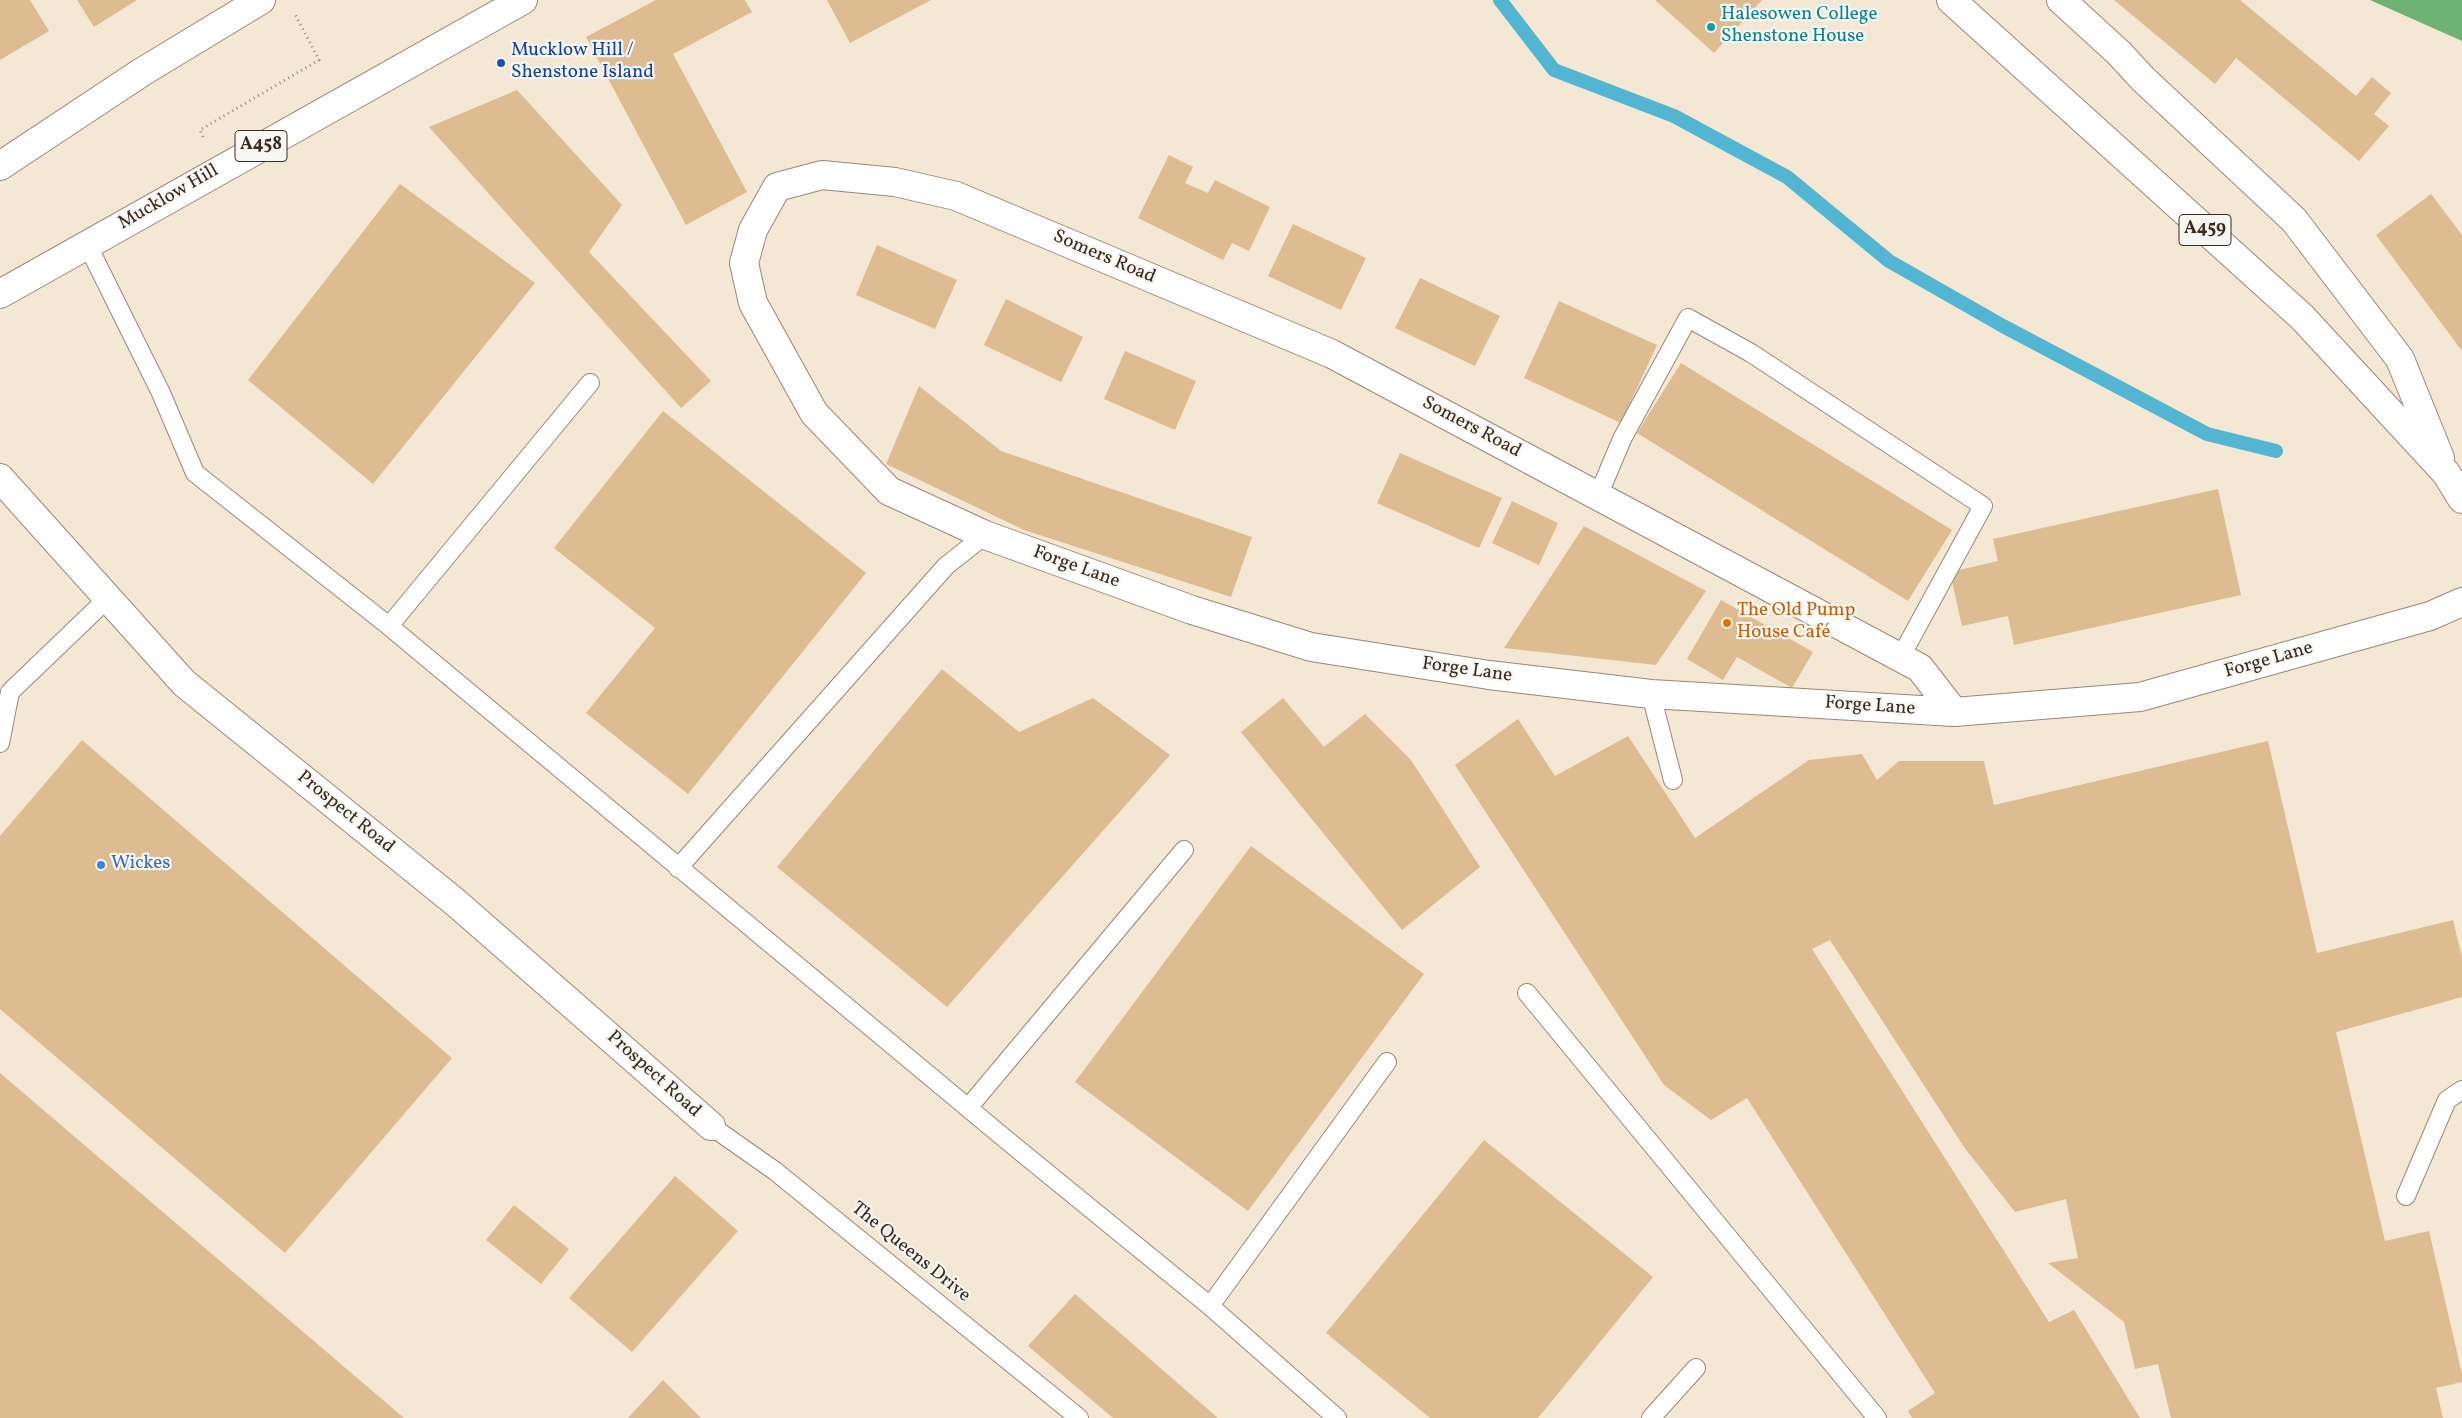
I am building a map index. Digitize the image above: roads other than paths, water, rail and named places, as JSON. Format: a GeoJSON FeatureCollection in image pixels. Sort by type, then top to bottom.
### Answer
{"type":"FeatureCollection","features":[{"type":"Feature","properties":{"kind":"main road"},"geometry":{"type":"LineString","coordinates":[[0,166],[142,72],[261,0]]}},
{"type":"Feature","properties":{"kind":"main road","name":"Mucklow Hill"},"geometry":{"type":"LineString","coordinates":[[0,294],[220,168],[523,0]]}},
{"type":"Feature","properties":{"kind":"main road","name":"A459"},"geometry":{"type":"LineString","coordinates":[[1951,0],[2302,317],[2446,473]]}},
{"type":"Feature","properties":{"kind":"main road","name":"A459"},"geometry":{"type":"LineString","coordinates":[[2061,0],[2294,220],[2400,359],[2446,473],[2462,499]]}},
{"type":"Feature","properties":{"kind":"main road","name":"Somers Road"},"geometry":{"type":"LineString","coordinates":[[822,175],[895,182],[956,196],[1332,354],[1920,668],[1954,712]]}},
{"type":"Feature","properties":{"kind":"main road","name":"Forge Lane"},"geometry":{"type":"LineString","coordinates":[[822,175],[777,187],[752,230],[744,263],[753,303],[814,413],[889,491],[985,535],[1192,610],[1311,647],[1489,675],[1650,694],[1954,712],[2140,697],[2430,616],[2462,602]]}},
{"type":"Feature","properties":{"kind":"main road","name":"Prospect Road"},"geometry":{"type":"LineString","coordinates":[[0,478],[184,683],[455,902],[711,1126]]}},
{"type":"Feature","properties":{"kind":"lane"},"geometry":{"type":"LineString","coordinates":[[87,244],[161,393],[195,473],[389,626],[678,868],[1210,1306],[1337,1418]]}},
{"type":"Feature","properties":{"kind":"lane"},"geometry":{"type":"LineString","coordinates":[[1598,496],[1622,439],[1688,318],[1751,353],[1983,506],[1900,658]]}},
{"type":"Feature","properties":{"kind":"lane"},"geometry":{"type":"LineString","coordinates":[[389,626],[590,383]]}},
{"type":"Feature","properties":{"kind":"lane"},"geometry":{"type":"LineString","coordinates":[[678,868],[946,566],[985,535]]}},
{"type":"Feature","properties":{"kind":"lane"},"geometry":{"type":"LineString","coordinates":[[0,743],[5,688],[107,599]]}},
{"type":"Feature","properties":{"kind":"lane"},"geometry":{"type":"LineString","coordinates":[[1650,694],[1673,780]]}},
{"type":"Feature","properties":{"kind":"lane"},"geometry":{"type":"LineString","coordinates":[[968,1108],[1184,850]]}},
{"type":"Feature","properties":{"kind":"lane"},"geometry":{"type":"LineString","coordinates":[[1528,993],[1877,1418]]}},
{"type":"Feature","properties":{"kind":"lane"},"geometry":{"type":"LineString","coordinates":[[1210,1306],[1387,1062]]}},
{"type":"Feature","properties":{"kind":"lane"},"geometry":{"type":"LineString","coordinates":[[2406,1196],[2447,1100],[2462,1090]]}},
{"type":"Feature","properties":{"kind":"lane","name":"The Queens Drive"},"geometry":{"type":"LineString","coordinates":[[711,1126],[775,1171],[1079,1418]]}},
{"type":"Feature","properties":{"kind":"lane"},"geometry":{"type":"LineString","coordinates":[[1651,1418],[1696,1368]]}},
{"type":"Feature","properties":{"kind":"waterway"},"geometry":{"type":"LineString","coordinates":[[1500,0],[1554,70],[1674,116],[1787,177],[1889,261],[2003,326],[2207,434],[2276,451]]}},
{"type":"Feature","properties":{"kind":"place","name":"Halesowen College Shenstone House"},"geometry":{"type":"Point","coordinates":[1711,27]}},
{"type":"Feature","properties":{"kind":"place","name":"Mucklow Hill / Shenstone Island"},"geometry":{"type":"Point","coordinates":[501,63]}},
{"type":"Feature","properties":{"kind":"place","name":"The Old Pump House Café"},"geometry":{"type":"Point","coordinates":[1727,623]}},
{"type":"Feature","properties":{"kind":"place","name":"Wickes"},"geometry":{"type":"Point","coordinates":[101,865]}}]}
